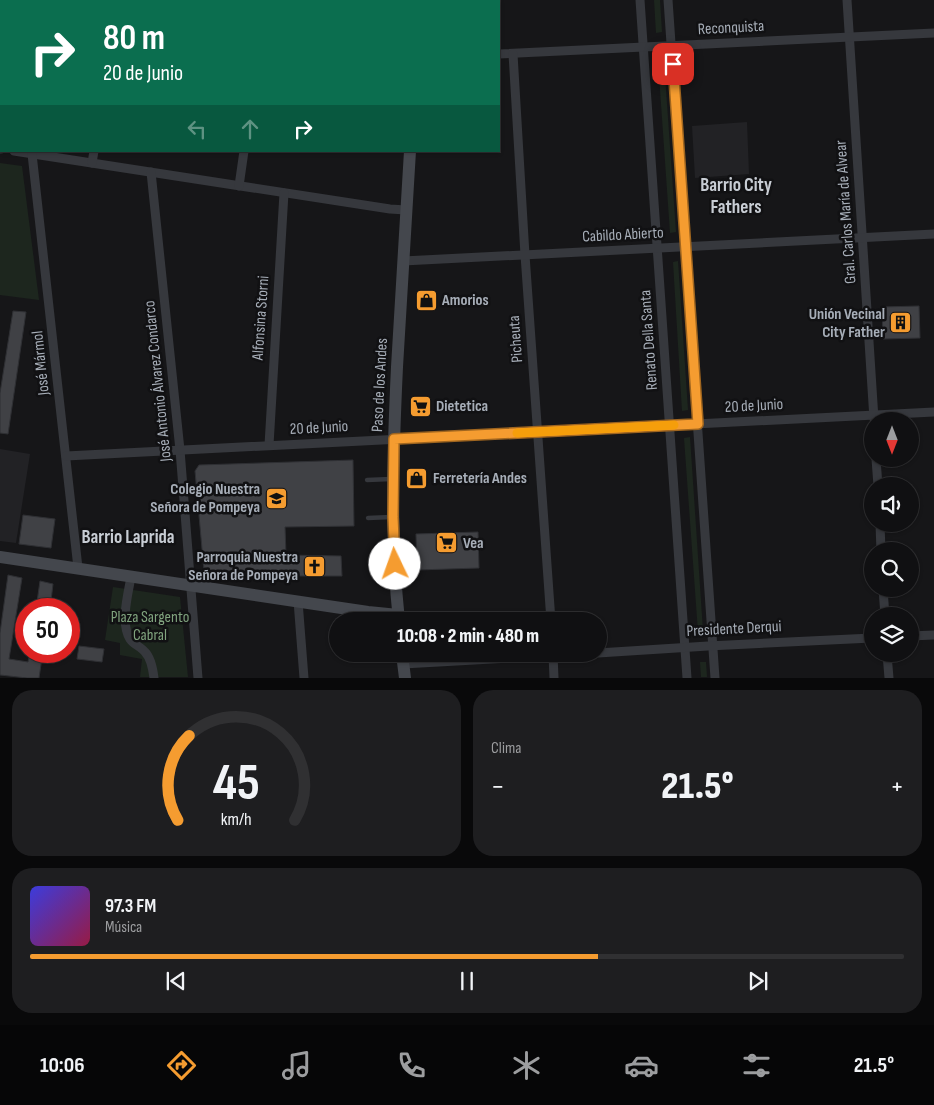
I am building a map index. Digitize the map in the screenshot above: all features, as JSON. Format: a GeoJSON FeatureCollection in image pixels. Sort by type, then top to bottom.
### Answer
{"type":"FeatureCollection","features":[{"type":"Feature","properties":{"kind":"main road","name":"Paso de los Andes"},"geometry":{"type":"LineString","coordinates":[[398,612],[393,517],[394,439],[410,152]]}},
{"type":"Feature","properties":{"kind":"main road"},"geometry":{"type":"LineString","coordinates":[[0,557],[363,612]]}},
{"type":"Feature","properties":{"kind":"main road"},"geometry":{"type":"LineString","coordinates":[[403,662],[405,678]]}},
{"type":"Feature","properties":{"kind":"street","name":"Renato Della Santa"},"geometry":{"type":"LineString","coordinates":[[640,0],[688,678]]}},
{"type":"Feature","properties":{"kind":"street"},"geometry":{"type":"LineString","coordinates":[[668,0],[715,678]]}},
{"type":"Feature","properties":{"kind":"street","name":"Gral. Carlos María de Alvear"},"geometry":{"type":"LineString","coordinates":[[847,0],[874,412]]}},
{"type":"Feature","properties":{"kind":"street","name":"Reconquista"},"geometry":{"type":"LineString","coordinates":[[500,54],[934,34]]}},
{"type":"Feature","properties":{"kind":"street","name":"Picheuta"},"geometry":{"type":"LineString","coordinates":[[513,54],[550,612]]}},
{"type":"Feature","properties":{"kind":"street"},"geometry":{"type":"LineString","coordinates":[[20,152],[406,210]]}},
{"type":"Feature","properties":{"kind":"street"},"geometry":{"type":"LineString","coordinates":[[92,163],[94,152]]}},
{"type":"Feature","properties":{"kind":"street"},"geometry":{"type":"LineString","coordinates":[[239,186],[244,152]]}},
{"type":"Feature","properties":{"kind":"street","name":"José Mármol"},"geometry":{"type":"LineString","coordinates":[[32,154],[78,568]]}},
{"type":"Feature","properties":{"kind":"street","name":"José Antonio Álvarez Condarco"},"geometry":{"type":"LineString","coordinates":[[151,172],[180,450],[198,678]]}},
{"type":"Feature","properties":{"kind":"street","name":"Alfonsina Storni"},"geometry":{"type":"LineString","coordinates":[[269,446],[284,193]]}},
{"type":"Feature","properties":{"kind":"street","name":"Cabildo Abierto"},"geometry":{"type":"LineString","coordinates":[[403,261],[934,234]]}},
{"type":"Feature","properties":{"kind":"street","name":"20 de Junio"},"geometry":{"type":"LineString","coordinates":[[919,414],[934,412]]}},
{"type":"Feature","properties":{"kind":"street","name":"20 de Junio"},"geometry":{"type":"LineString","coordinates":[[66,456],[698,424],[864,418]]}},
{"type":"Feature","properties":{"kind":"street"},"geometry":{"type":"LineString","coordinates":[[131,577],[125,628],[130,640],[146,652],[153,669],[154,678]]}},
{"type":"Feature","properties":{"kind":"street"},"geometry":{"type":"LineString","coordinates":[[298,601],[304,678]]}},
{"type":"Feature","properties":{"kind":"street"},"geometry":{"type":"LineString","coordinates":[[919,636],[934,635]]}},
{"type":"Feature","properties":{"kind":"street","name":"Presidente Derqui"},"geometry":{"type":"LineString","coordinates":[[607,652],[864,638]]}},
{"type":"Feature","properties":{"kind":"street"},"geometry":{"type":"LineString","coordinates":[[553,662],[554,678]]}},
{"type":"Feature","properties":{"kind":"street"},"geometry":{"type":"LineString","coordinates":[[888,662],[889,678]]}},
{"type":"Feature","properties":{"kind":"lane"},"geometry":{"type":"LineString","coordinates":[[367,480],[393,479]]}},
{"type":"Feature","properties":{"kind":"lane"},"geometry":{"type":"LineString","coordinates":[[368,518],[393,517]]}},
{"type":"Feature","properties":{"kind":"shaded area"},"geometry":{"type":"Polygon","coordinates":[[[747,122],[749,174],[695,178],[692,126],[747,122]]]}},
{"type":"Feature","properties":{"kind":"shaded area"},"geometry":{"type":"Polygon","coordinates":[[[0,449],[30,454],[16,543],[0,541],[0,449]]]}},
{"type":"Feature","properties":{"kind":"green space"},"geometry":{"type":"Polygon","coordinates":[[[654,0],[660,0],[662,32],[656,33],[654,0]]]}},
{"type":"Feature","properties":{"kind":"green space"},"geometry":{"type":"Polygon","coordinates":[[[658,61],[664,61],[676,232],[670,233],[658,61]]]}},
{"type":"Feature","properties":{"kind":"green space"},"geometry":{"type":"Polygon","coordinates":[[[0,163],[22,166],[39,300],[0,295],[0,163]]]}},
{"type":"Feature","properties":{"kind":"green space"},"geometry":{"type":"Polygon","coordinates":[[[678,261],[688,410],[682,411],[673,262],[678,261]]]}},
{"type":"Feature","properties":{"kind":"green space"},"geometry":{"type":"Polygon","coordinates":[[[690,437],[703,631],[698,632],[684,438],[690,437]]]}},
{"type":"Feature","properties":{"kind":"green space","name":"Plaza Sargento Cabral"},"geometry":{"type":"Polygon","coordinates":[[[113,587],[180,597],[188,677],[140,677],[142,659],[120,655],[120,643],[105,640],[113,587]]]}},
{"type":"Feature","properties":{"kind":"green space"},"geometry":{"type":"Polygon","coordinates":[[[700,662],[706,662],[707,677],[701,677],[700,662]]]}},
{"type":"Feature","properties":{"kind":"building","name":"Unión Vecinal City Father"},"geometry":{"type":"Polygon","coordinates":[[[919,306],[920,338],[883,339],[882,307],[919,306]]]}},
{"type":"Feature","properties":{"kind":"building"},"geometry":{"type":"Polygon","coordinates":[[[13,311],[26,312],[8,434],[0,433],[0,393],[13,311]]]}},
{"type":"Feature","properties":{"kind":"building","name":"Colegio Nuestra Señora de Pompeya"},"geometry":{"type":"Polygon","coordinates":[[[353,460],[354,526],[285,527],[286,555],[341,556],[342,576],[269,576],[268,570],[204,571],[195,471],[199,465],[353,460]]]}},
{"type":"Feature","properties":{"kind":"building"},"geometry":{"type":"Polygon","coordinates":[[[23,515],[55,519],[51,548],[19,544],[23,515]]]}},
{"type":"Feature","properties":{"kind":"building","name":"Vea"},"geometry":{"type":"Polygon","coordinates":[[[478,532],[479,568],[417,570],[416,534],[478,532]]]}},
{"type":"Feature","properties":{"kind":"building"},"geometry":{"type":"Polygon","coordinates":[[[8,575],[22,578],[19,598],[15,598],[15,622],[9,659],[15,660],[15,663],[41,663],[39,678],[0,675],[0,633],[8,575]]]}},
{"type":"Feature","properties":{"kind":"building"},"geometry":{"type":"Polygon","coordinates":[[[40,581],[53,584],[51,598],[38,598],[40,581]]]}},
{"type":"Feature","properties":{"kind":"building"},"geometry":{"type":"Polygon","coordinates":[[[80,646],[104,649],[102,662],[80,659],[80,646]]]}},
{"type":"Feature","properties":{"kind":"slow traffic"},"geometry":{"type":"LineString","coordinates":[[517,433],[674,425]]}},
{"type":"Feature","properties":{"kind":"place","name":"Amorios"},"geometry":{"type":"Point","coordinates":[426,300]}},
{"type":"Feature","properties":{"kind":"place","name":"Unión Vecinal City Father"},"geometry":{"type":"Point","coordinates":[901,323]}},
{"type":"Feature","properties":{"kind":"place","name":"Dietetica"},"geometry":{"type":"Point","coordinates":[420,406]}},
{"type":"Feature","properties":{"kind":"place","name":"Ferretería Andes"},"geometry":{"type":"Point","coordinates":[417,478]}},
{"type":"Feature","properties":{"kind":"place","name":"Colegio Nuestra Señora de Pompeya"},"geometry":{"type":"Point","coordinates":[276,498]}},
{"type":"Feature","properties":{"kind":"place","name":"Vea"},"geometry":{"type":"Point","coordinates":[447,543]}},
{"type":"Feature","properties":{"kind":"place","name":"Parroquia Nuestra Señora de Pompeya"},"geometry":{"type":"Point","coordinates":[314,566]}},
{"type":"Feature","properties":{"kind":"district","name":"Barrio City Fathers"},"geometry":{"type":"Point","coordinates":[736,196]}},
{"type":"Feature","properties":{"kind":"district","name":"Barrio Laprida"},"geometry":{"type":"Point","coordinates":[128,537]}},
{"type":"Feature","properties":{"kind":"route"},"geometry":{"type":"LineString","coordinates":[[395,564],[393,517],[394,439],[698,424],[673,64]]}}]}
